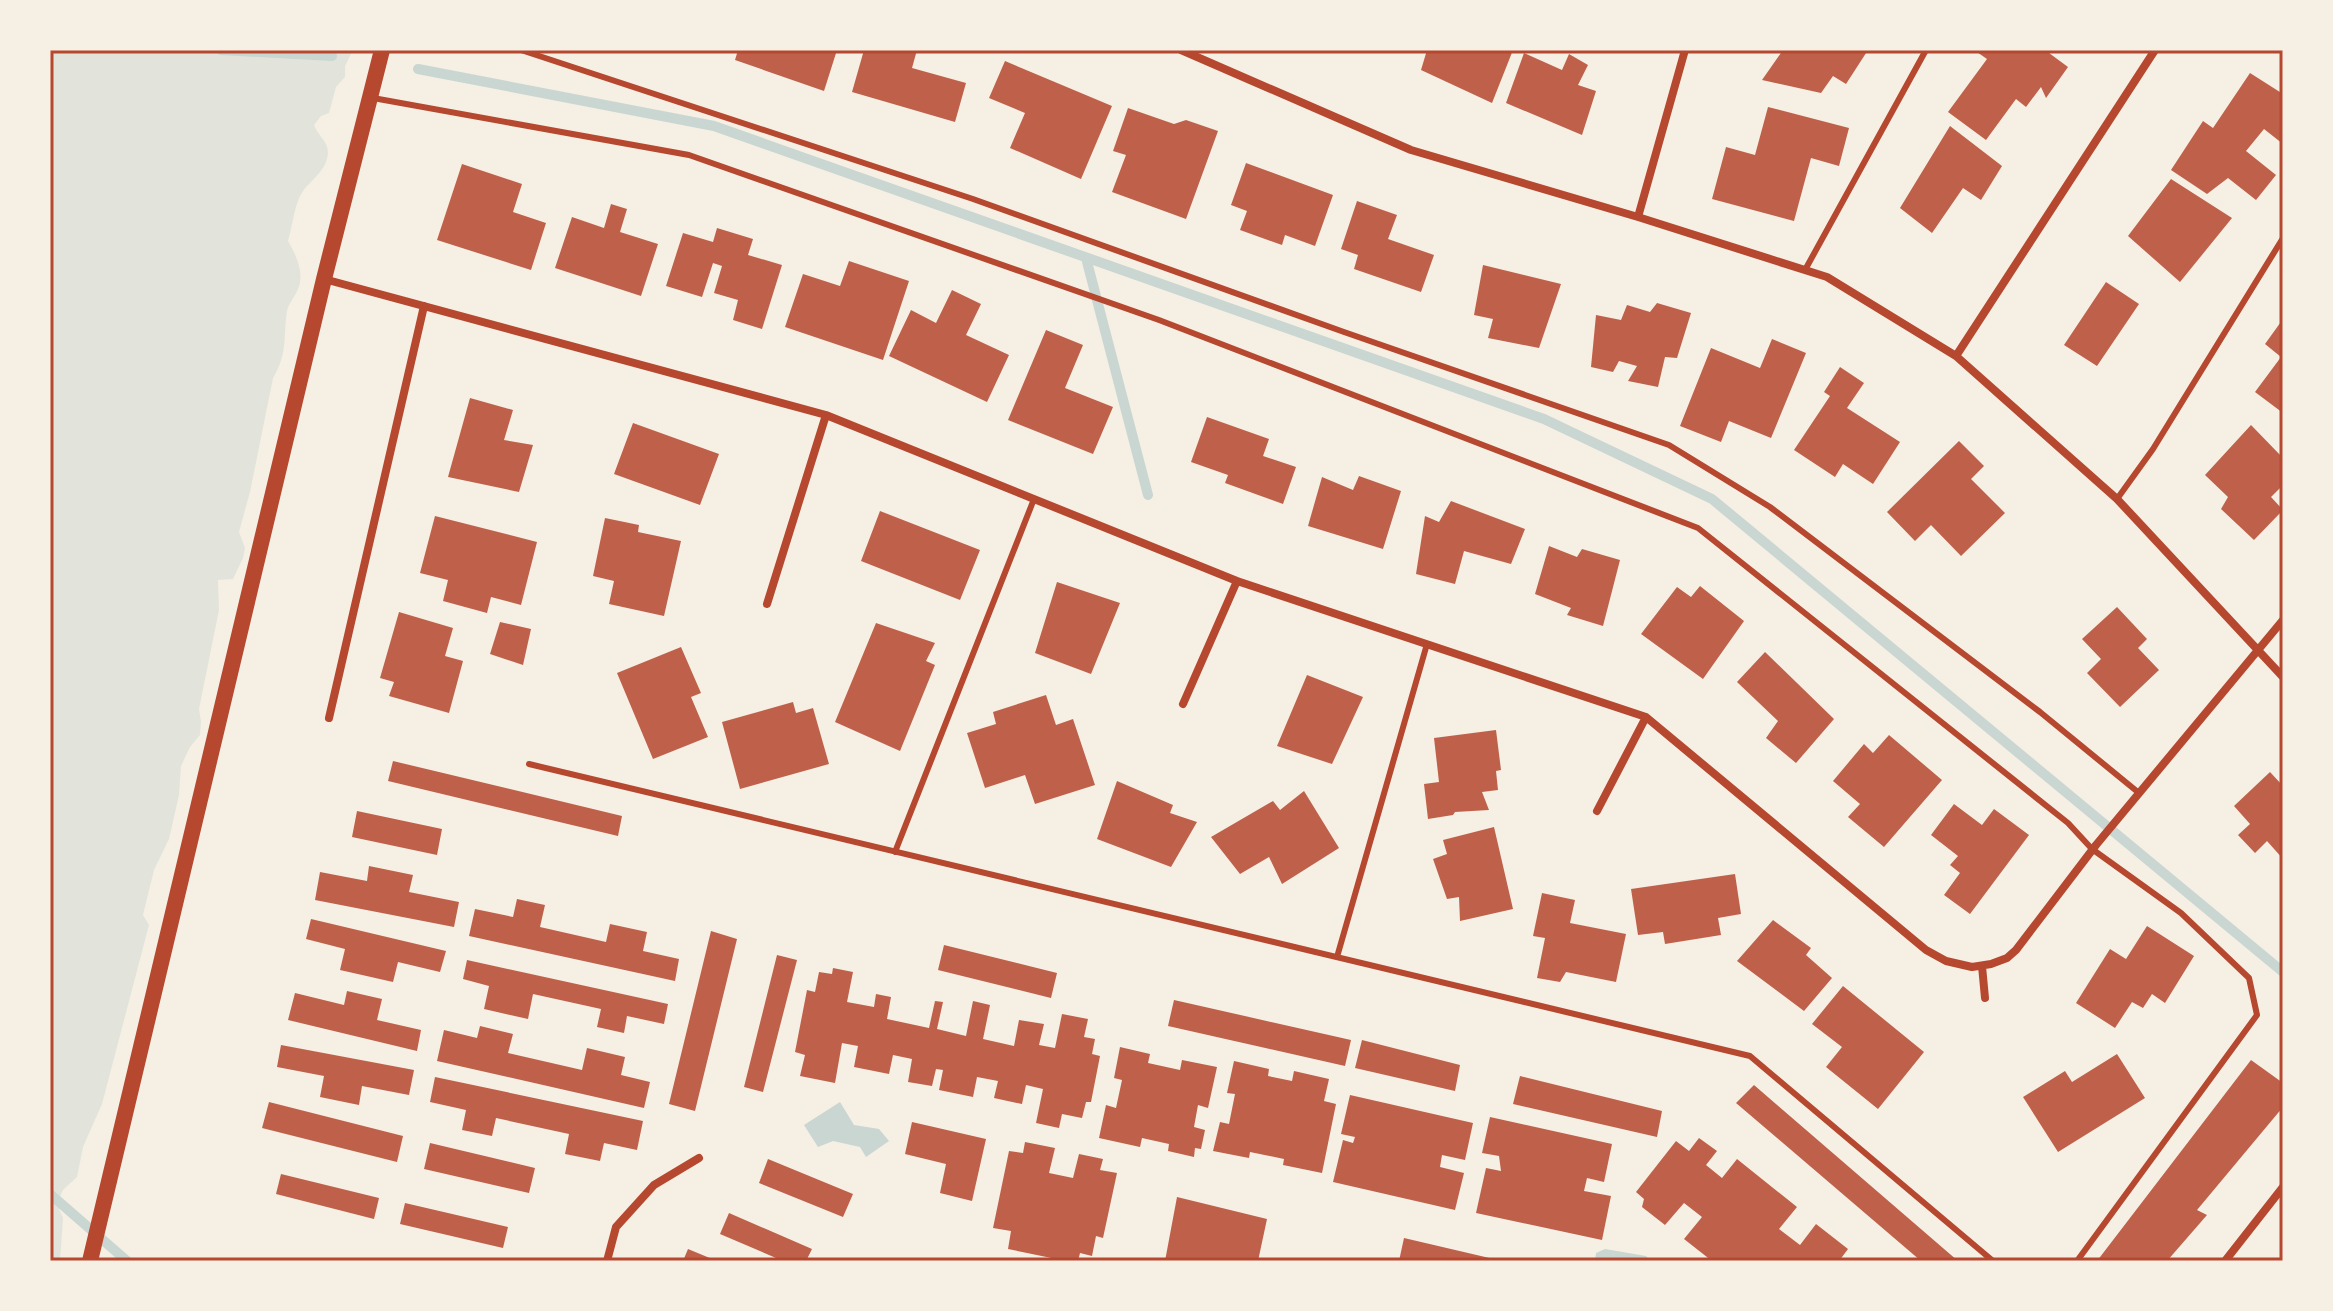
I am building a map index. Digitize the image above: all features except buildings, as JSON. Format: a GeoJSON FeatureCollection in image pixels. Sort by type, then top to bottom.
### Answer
{"type":"FeatureCollection","features":[{"type":"Feature","properties":{"kind":"main road"},"geometry":{"type":"LineString","coordinates":[[90,1261],[324,279],[382,50]]}},
{"type":"Feature","properties":{"kind":"street"},"geometry":{"type":"LineString","coordinates":[[1181,50],[1411,150],[1827,277],[1956,356],[2117,499],[2283,677]]}},
{"type":"Feature","properties":{"kind":"street"},"geometry":{"type":"LineString","coordinates":[[1638,217],[1685,50]]}},
{"type":"Feature","properties":{"kind":"street"},"geometry":{"type":"LineString","coordinates":[[1956,356],[2155,50]]}},
{"type":"Feature","properties":{"kind":"street"},"geometry":{"type":"LineString","coordinates":[[324,279],[826,415],[1237,581],[1646,717],[1926,950],[1946,961],[1972,967],[2007,958],[2023,942],[2094,847],[2283,620]]}},
{"type":"Feature","properties":{"kind":"street"},"geometry":{"type":"LineString","coordinates":[[329,718],[424,306]]}},
{"type":"Feature","properties":{"kind":"street"},"geometry":{"type":"LineString","coordinates":[[767,604],[826,415]]}},
{"type":"Feature","properties":{"kind":"street"},"geometry":{"type":"LineString","coordinates":[[1183,704],[1237,581]]}},
{"type":"Feature","properties":{"kind":"street"},"geometry":{"type":"LineString","coordinates":[[1597,811],[1646,717]]}},
{"type":"Feature","properties":{"kind":"street"},"geometry":{"type":"LineString","coordinates":[[1982,966],[1985,998]]}},
{"type":"Feature","properties":{"kind":"street"},"geometry":{"type":"LineString","coordinates":[[607,1261],[616,1227],[654,1185],[699,1158]]}},
{"type":"Feature","properties":{"kind":"street"},"geometry":{"type":"LineString","coordinates":[[2225,1261],[2283,1187]]}},
{"type":"Feature","properties":{"kind":"lane"},"geometry":{"type":"LineString","coordinates":[[521,50],[973,199],[1669,445],[1770,507],[2040,712],[2139,793]]}},
{"type":"Feature","properties":{"kind":"lane"},"geometry":{"type":"LineString","coordinates":[[1805,270],[1926,50]]}},
{"type":"Feature","properties":{"kind":"lane"},"geometry":{"type":"LineString","coordinates":[[370,98],[689,155],[1159,320],[1698,528],[2094,847],[2181,913],[2249,978],[2257,1015],[2077,1261]]}},
{"type":"Feature","properties":{"kind":"lane"},"geometry":{"type":"LineString","coordinates":[[2117,499],[2153,449],[2283,238]]}},
{"type":"Feature","properties":{"kind":"lane"},"geometry":{"type":"LineString","coordinates":[[895,852],[1034,499]]}},
{"type":"Feature","properties":{"kind":"lane"},"geometry":{"type":"LineString","coordinates":[[1337,957],[1427,644]]}},
{"type":"Feature","properties":{"kind":"lane"},"geometry":{"type":"LineString","coordinates":[[529,764],[1750,1056],[1993,1261]]}},
{"type":"Feature","properties":{"kind":"shaded area"},"geometry":{"type":"Polygon","coordinates":[[[50,50],[353,50],[345,66],[345,77],[336,87],[329,113],[321,116],[314,125],[328,153],[322,169],[300,196],[288,241],[299,264],[301,277],[287,311],[283,353],[273,378],[239,532],[245,548],[243,558],[233,579],[218,580],[219,610],[199,709],[200,735],[181,766],[179,795],[169,839],[154,870],[143,915],[149,925],[102,1104],[83,1147],[77,1177],[63,1190],[59,1199],[63,1218],[60,1261],[50,1261],[50,50]]]}},
{"type":"Feature","properties":{"kind":"shaded area"},"geometry":{"type":"Polygon","coordinates":[[[840,1102],[854,1125],[879,1129],[889,1141],[866,1157],[860,1147],[833,1141],[818,1147],[804,1125],[840,1102]]]}},
{"type":"Feature","properties":{"kind":"shaded area"},"geometry":{"type":"Polygon","coordinates":[[[1605,1249],[1646,1256],[1650,1261],[1595,1261],[1596,1253],[1605,1249]]]}},
{"type":"Feature","properties":{"kind":"waterway"},"geometry":{"type":"LineString","coordinates":[[221,50],[332,56]]}},
{"type":"Feature","properties":{"kind":"waterway"},"geometry":{"type":"LineString","coordinates":[[418,69],[714,126],[1544,419],[1712,499],[2283,972]]}},
{"type":"Feature","properties":{"kind":"waterway"},"geometry":{"type":"LineString","coordinates":[[1086,258],[1148,495]]}},
{"type":"Feature","properties":{"kind":"waterway"},"geometry":{"type":"LineString","coordinates":[[50,1194],[127,1261]]}}]}
